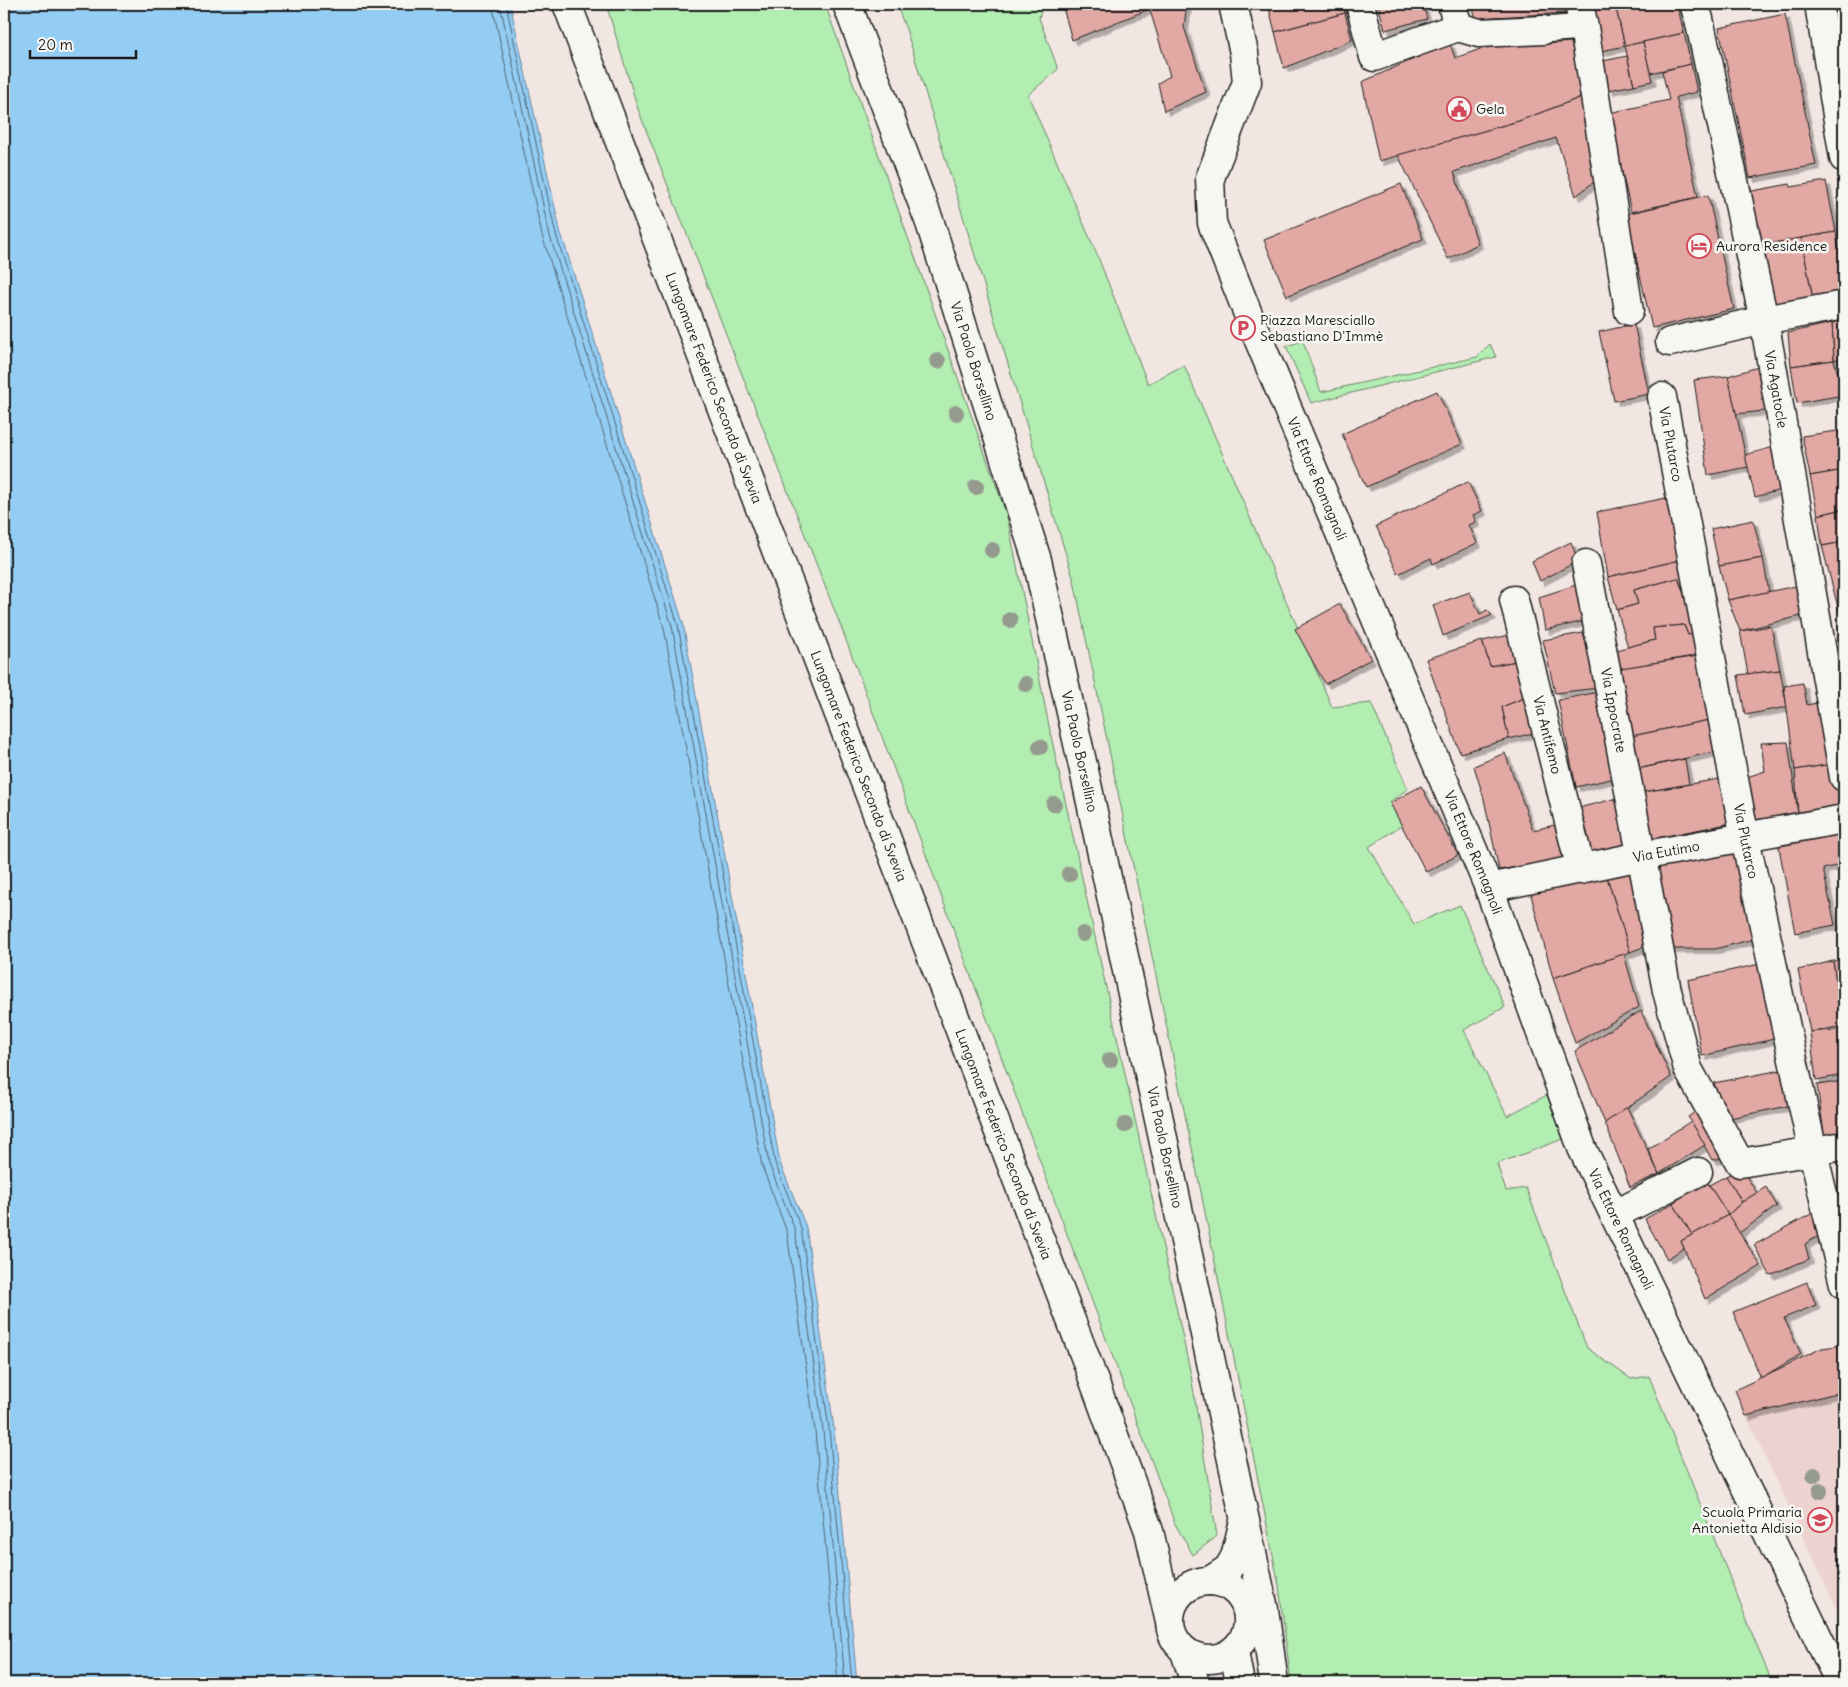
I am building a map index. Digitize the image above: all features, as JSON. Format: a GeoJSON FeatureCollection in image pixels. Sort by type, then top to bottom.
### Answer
{"type":"FeatureCollection","features":[{"type":"Feature","properties":{"kind":"street","name":"Lungomare Federico Secondo di Svevia"},"geometry":{"type":"LineString","coordinates":[[566,4],[1083,1353],[1149,1531],[1169,1618]]}},
{"type":"Feature","properties":{"kind":"street","name":"Via Paolo Borsellino"},"geometry":{"type":"LineString","coordinates":[[847,4],[930,224],[1037,560],[1254,1565],[1246,1607]]}},
{"type":"Feature","properties":{"kind":"street","name":"Via Ettore Romagnoli"},"geometry":{"type":"LineString","coordinates":[[1233,4],[1244,53],[1247,82],[1210,178],[1212,223],[1254,328],[1489,888],[1582,1148],[1840,1683]]}},
{"type":"Feature","properties":{"kind":"street"},"geometry":{"type":"LineString","coordinates":[[1360,4],[1374,57],[1455,16],[1479,33],[1543,30],[1581,15],[1629,311]]}},
{"type":"Feature","properties":{"kind":"street","name":"Via Agatocle"},"geometry":{"type":"LineString","coordinates":[[1694,4],[1699,19],[1764,320],[1844,777]]}},
{"type":"Feature","properties":{"kind":"street"},"geometry":{"type":"LineString","coordinates":[[1818,4],[1844,158]]}},
{"type":"Feature","properties":{"kind":"street"},"geometry":{"type":"LineString","coordinates":[[1670,342],[1764,320],[1844,305]]}},
{"type":"Feature","properties":{"kind":"street","name":"Via Plutarco"},"geometry":{"type":"LineString","coordinates":[[1662,397],[1745,838],[1813,1152],[1844,1284]]}},
{"type":"Feature","properties":{"kind":"street","name":"Via Ippocrate"},"geometry":{"type":"LineString","coordinates":[[1586,564],[1667,991],[1688,1069],[1740,1163],[1813,1152]]}},
{"type":"Feature","properties":{"kind":"street","name":"Via Antifemo"},"geometry":{"type":"LineString","coordinates":[[1514,600],[1581,870]]}},
{"type":"Feature","properties":{"kind":"street","name":"Via Eutimo"},"geometry":{"type":"LineString","coordinates":[[1489,888],[1641,856],[1844,819]]}},
{"type":"Feature","properties":{"kind":"street"},"geometry":{"type":"LineString","coordinates":[[1813,1152],[1844,1146]]}},
{"type":"Feature","properties":{"kind":"street"},"geometry":{"type":"LineString","coordinates":[[1614,1215],[1698,1172]]}},
{"type":"Feature","properties":{"kind":"street","name":"Via Paolo Borsellino"},"geometry":{"type":"LineString","coordinates":[[1204,1581],[1228,1569],[1235,1557],[1244,1518]]}},
{"type":"Feature","properties":{"kind":"street","name":"Lungomare Federico Secondo di Svevia"},"geometry":{"type":"LineString","coordinates":[[1149,1531],[1174,1566],[1204,1581]]}},
{"type":"Feature","properties":{"kind":"street"},"geometry":{"type":"LineString","coordinates":[[1254,1565],[1264,1609],[1274,1683]]}},
{"type":"Feature","properties":{"kind":"street"},"geometry":{"type":"LineString","coordinates":[[1204,1581],[1221,1583],[1232,1588],[1241,1597],[1246,1607],[1249,1619],[1247,1632],[1242,1643],[1234,1652],[1222,1658],[1209,1660],[1197,1658],[1185,1652],[1176,1643],[1171,1631],[1169,1618],[1172,1606],[1178,1595],[1187,1587],[1204,1581]]}},
{"type":"Feature","properties":{"kind":"street"},"geometry":{"type":"LineString","coordinates":[[1185,1652],[1195,1683]]}},
{"type":"Feature","properties":{"kind":"street"},"geometry":{"type":"LineString","coordinates":[[1234,1652],[1240,1683]]}},
{"type":"Feature","properties":{"kind":"shaded area","name":"Scuola Primaria Antonietta Aldisio"},"geometry":{"type":"Polygon","coordinates":[[[1844,1391],[1844,1624],[1746,1416],[1844,1391]]]}},
{"type":"Feature","properties":{"kind":"green space"},"geometry":{"type":"Polygon","coordinates":[[[606,4],[825,4],[1007,516],[1051,736],[1191,1375],[1217,1536],[1193,1555],[1175,1524],[843,632],[639,112],[606,4]]]}},
{"type":"Feature","properties":{"kind":"green space"},"geometry":{"type":"Polygon","coordinates":[[[896,4],[1043,4],[1039,18],[1058,69],[1028,95],[1098,257],[1148,384],[1184,365],[1332,707],[1371,703],[1408,789],[1393,799],[1405,823],[1369,847],[1414,924],[1460,905],[1505,1007],[1464,1030],[1507,1116],[1547,1095],[1563,1139],[1497,1164],[1506,1191],[1526,1188],[1587,1348],[1631,1379],[1649,1376],[1772,1683],[1291,1683],[1279,1586],[1200,1187],[1074,581],[906,29],[896,4]]]}},
{"type":"Feature","properties":{"kind":"green space"},"geometry":{"type":"Polygon","coordinates":[[[1303,341],[1321,392],[1477,357],[1490,344],[1496,357],[1311,403],[1286,346],[1303,341]]]}},
{"type":"Feature","properties":{"kind":"water"},"geometry":{"type":"Polygon","coordinates":[[[4,4],[510,4],[560,230],[683,623],[780,1163],[806,1227],[834,1429],[857,1683],[4,1683],[4,4]]]}},
{"type":"Feature","properties":{"kind":"building"},"geometry":{"type":"Polygon","coordinates":[[[1062,4],[1162,4],[1072,40],[1062,4]]]}},
{"type":"Feature","properties":{"kind":"building"},"geometry":{"type":"Polygon","coordinates":[[[1148,4],[1187,4],[1184,27],[1206,92],[1164,111],[1158,83],[1170,76],[1148,4]]]}},
{"type":"Feature","properties":{"kind":"building"},"geometry":{"type":"Polygon","coordinates":[[[1268,4],[1343,4],[1345,13],[1275,32],[1268,4]]]}},
{"type":"Feature","properties":{"kind":"building"},"geometry":{"type":"Polygon","coordinates":[[[1378,4],[1423,4],[1427,19],[1385,30],[1378,4]]]}},
{"type":"Feature","properties":{"kind":"building"},"geometry":{"type":"Polygon","coordinates":[[[1471,4],[1563,4],[1566,13],[1476,18],[1471,4]]]}},
{"type":"Feature","properties":{"kind":"building"},"geometry":{"type":"Polygon","coordinates":[[[1591,4],[1615,4],[1625,46],[1602,51],[1591,4]]]}},
{"type":"Feature","properties":{"kind":"building"},"geometry":{"type":"Polygon","coordinates":[[[1615,4],[1677,4],[1684,33],[1625,46],[1615,4]]]}},
{"type":"Feature","properties":{"kind":"building"},"geometry":{"type":"Polygon","coordinates":[[[1345,13],[1352,40],[1284,68],[1275,32],[1345,13]]]}},
{"type":"Feature","properties":{"kind":"building"},"geometry":{"type":"Polygon","coordinates":[[[1785,14],[1816,165],[1750,178],[1719,28],[1785,14]]]}},
{"type":"Feature","properties":{"kind":"building"},"geometry":{"type":"Polygon","coordinates":[[[1684,33],[1691,64],[1650,73],[1643,42],[1684,33]]]}},
{"type":"Feature","properties":{"kind":"building","name":"Gela"},"geometry":{"type":"Polygon","coordinates":[[[1571,40],[1582,97],[1519,121],[1379,161],[1362,82],[1450,43],[1455,58],[1492,45],[1571,40]]]}},
{"type":"Feature","properties":{"kind":"building"},"geometry":{"type":"Polygon","coordinates":[[[1643,42],[1652,81],[1634,85],[1625,46],[1643,42]]]}},
{"type":"Feature","properties":{"kind":"building"},"geometry":{"type":"Polygon","coordinates":[[[1627,56],[1634,85],[1609,90],[1603,61],[1627,56]]]}},
{"type":"Feature","properties":{"kind":"building"},"geometry":{"type":"Polygon","coordinates":[[[1691,64],[1697,92],[1676,97],[1698,197],[1631,212],[1609,113],[1669,100],[1662,71],[1691,64]]]}},
{"type":"Feature","properties":{"kind":"building"},"geometry":{"type":"Polygon","coordinates":[[[1582,97],[1595,181],[1576,196],[1556,138],[1454,172],[1478,244],[1448,259],[1398,155],[1519,121],[1582,97]]]}},
{"type":"Feature","properties":{"kind":"building"},"geometry":{"type":"Polygon","coordinates":[[[1826,181],[1836,232],[1757,246],[1747,192],[1790,184],[1791,187],[1826,181]]]}},
{"type":"Feature","properties":{"kind":"building"},"geometry":{"type":"Polygon","coordinates":[[[1401,184],[1423,239],[1287,296],[1264,240],[1401,184]]]}},
{"type":"Feature","properties":{"kind":"building"},"geometry":{"type":"Polygon","coordinates":[[[1708,195],[1734,309],[1652,328],[1626,214],[1708,195]]]}},
{"type":"Feature","properties":{"kind":"building"},"geometry":{"type":"Polygon","coordinates":[[[1836,232],[1844,278],[1844,293],[1813,299],[1801,238],[1836,232]]]}},
{"type":"Feature","properties":{"kind":"building"},"geometry":{"type":"Polygon","coordinates":[[[1801,238],[1813,299],[1768,307],[1757,246],[1801,238]]]}},
{"type":"Feature","properties":{"kind":"building"},"geometry":{"type":"Polygon","coordinates":[[[1844,320],[1844,358],[1834,360],[1832,323],[1844,320]]]}},
{"type":"Feature","properties":{"kind":"building"},"geometry":{"type":"Polygon","coordinates":[[[1832,323],[1834,360],[1791,366],[1788,333],[1832,323]]]}},
{"type":"Feature","properties":{"kind":"building"},"geometry":{"type":"Polygon","coordinates":[[[1634,324],[1649,394],[1614,401],[1599,332],[1634,324]]]}},
{"type":"Feature","properties":{"kind":"building"},"geometry":{"type":"Polygon","coordinates":[[[1834,360],[1844,395],[1797,403],[1791,366],[1834,360]]]}},
{"type":"Feature","properties":{"kind":"building"},"geometry":{"type":"Polygon","coordinates":[[[1765,365],[1774,410],[1736,414],[1728,376],[1765,365]]]}},
{"type":"Feature","properties":{"kind":"building"},"geometry":{"type":"Polygon","coordinates":[[[1728,376],[1748,467],[1708,475],[1694,380],[1728,376]]]}},
{"type":"Feature","properties":{"kind":"building"},"geometry":{"type":"Polygon","coordinates":[[[1437,391],[1462,444],[1366,487],[1342,434],[1437,391]]]}},
{"type":"Feature","properties":{"kind":"building"},"geometry":{"type":"Polygon","coordinates":[[[1844,430],[1844,470],[1810,476],[1802,436],[1844,430]]]}},
{"type":"Feature","properties":{"kind":"building"},"geometry":{"type":"Polygon","coordinates":[[[1777,446],[1784,489],[1755,497],[1745,455],[1777,446]]]}},
{"type":"Feature","properties":{"kind":"building"},"geometry":{"type":"Polygon","coordinates":[[[1844,470],[1844,509],[1818,515],[1810,476],[1844,470]]]}},
{"type":"Feature","properties":{"kind":"building"},"geometry":{"type":"Polygon","coordinates":[[[1468,482],[1482,511],[1473,515],[1476,522],[1469,525],[1477,543],[1433,564],[1431,558],[1398,574],[1376,526],[1468,482]]]}},
{"type":"Feature","properties":{"kind":"building"},"geometry":{"type":"Polygon","coordinates":[[[1676,496],[1689,558],[1608,577],[1597,512],[1676,496]]]}},
{"type":"Feature","properties":{"kind":"building"},"geometry":{"type":"Polygon","coordinates":[[[1844,509],[1844,542],[1822,546],[1818,515],[1844,509]]]}},
{"type":"Feature","properties":{"kind":"building"},"geometry":{"type":"Polygon","coordinates":[[[1753,520],[1763,558],[1719,566],[1711,529],[1753,520]]]}},
{"type":"Feature","properties":{"kind":"building"},"geometry":{"type":"Polygon","coordinates":[[[1571,542],[1578,561],[1540,581],[1532,561],[1571,542]]]}},
{"type":"Feature","properties":{"kind":"building"},"geometry":{"type":"Polygon","coordinates":[[[1844,542],[1844,610],[1839,611],[1822,546],[1844,542]]]}},
{"type":"Feature","properties":{"kind":"building"},"geometry":{"type":"Polygon","coordinates":[[[1689,558],[1693,593],[1685,597],[1678,578],[1634,590],[1638,604],[1617,610],[1608,577],[1689,558]]]}},
{"type":"Feature","properties":{"kind":"building"},"geometry":{"type":"Polygon","coordinates":[[[1763,558],[1769,592],[1728,600],[1719,566],[1763,558]]]}},
{"type":"Feature","properties":{"kind":"building"},"geometry":{"type":"Polygon","coordinates":[[[1678,578],[1685,597],[1693,593],[1700,633],[1688,635],[1684,625],[1653,628],[1655,640],[1628,647],[1617,610],[1638,604],[1634,590],[1678,578]]]}},
{"type":"Feature","properties":{"kind":"building"},"geometry":{"type":"Polygon","coordinates":[[[1576,585],[1585,621],[1545,630],[1539,597],[1576,585]]]}},
{"type":"Feature","properties":{"kind":"building"},"geometry":{"type":"Polygon","coordinates":[[[1801,585],[1805,615],[1740,631],[1728,600],[1801,585]]]}},
{"type":"Feature","properties":{"kind":"building"},"geometry":{"type":"Polygon","coordinates":[[[1470,592],[1480,614],[1487,610],[1492,615],[1443,636],[1433,605],[1470,592]]]}},
{"type":"Feature","properties":{"kind":"building"},"geometry":{"type":"Polygon","coordinates":[[[1340,604],[1371,659],[1325,684],[1295,629],[1340,604]]]}},
{"type":"Feature","properties":{"kind":"building"},"geometry":{"type":"Polygon","coordinates":[[[1684,625],[1688,635],[1700,633],[1705,654],[1618,669],[1616,650],[1655,640],[1653,628],[1684,625]]]}},
{"type":"Feature","properties":{"kind":"building"},"geometry":{"type":"Polygon","coordinates":[[[1771,626],[1780,670],[1748,674],[1740,631],[1771,626]]]}},
{"type":"Feature","properties":{"kind":"building"},"geometry":{"type":"Polygon","coordinates":[[[1583,633],[1598,688],[1555,693],[1543,640],[1583,633]]]}},
{"type":"Feature","properties":{"kind":"building"},"geometry":{"type":"Polygon","coordinates":[[[1510,635],[1517,661],[1490,666],[1482,641],[1510,635]]]}},
{"type":"Feature","properties":{"kind":"building"},"geometry":{"type":"Polygon","coordinates":[[[1482,641],[1490,666],[1517,661],[1529,696],[1502,707],[1509,739],[1460,753],[1426,659],[1482,641]]]}},
{"type":"Feature","properties":{"kind":"building"},"geometry":{"type":"Polygon","coordinates":[[[1844,645],[1844,685],[1840,686],[1837,646],[1844,645]]]}},
{"type":"Feature","properties":{"kind":"building"},"geometry":{"type":"Polygon","coordinates":[[[1698,656],[1714,719],[1632,736],[1621,668],[1698,656]]]}},
{"type":"Feature","properties":{"kind":"building"},"geometry":{"type":"Polygon","coordinates":[[[1780,670],[1787,707],[1745,715],[1738,675],[1780,670]]]}},
{"type":"Feature","properties":{"kind":"building"},"geometry":{"type":"Polygon","coordinates":[[[1803,683],[1807,705],[1821,702],[1833,764],[1795,770],[1784,686],[1803,683]]]}},
{"type":"Feature","properties":{"kind":"building"},"geometry":{"type":"Polygon","coordinates":[[[1599,692],[1615,778],[1576,787],[1558,700],[1599,692]]]}},
{"type":"Feature","properties":{"kind":"building"},"geometry":{"type":"Polygon","coordinates":[[[1529,696],[1537,732],[1509,739],[1502,707],[1529,696]]]}},
{"type":"Feature","properties":{"kind":"building"},"geometry":{"type":"Polygon","coordinates":[[[1714,719],[1718,751],[1633,770],[1632,736],[1714,719]]]}},
{"type":"Feature","properties":{"kind":"building"},"geometry":{"type":"Polygon","coordinates":[[[1788,742],[1798,814],[1754,820],[1744,778],[1765,771],[1761,743],[1788,742]]]}},
{"type":"Feature","properties":{"kind":"building"},"geometry":{"type":"Polygon","coordinates":[[[1505,753],[1533,830],[1559,824],[1570,859],[1499,870],[1484,799],[1474,766],[1505,753]]]}},
{"type":"Feature","properties":{"kind":"building"},"geometry":{"type":"Polygon","coordinates":[[[1685,759],[1689,784],[1638,793],[1633,770],[1685,759]]]}},
{"type":"Feature","properties":{"kind":"building"},"geometry":{"type":"Polygon","coordinates":[[[1833,764],[1841,806],[1798,814],[1795,770],[1833,764]]]}},
{"type":"Feature","properties":{"kind":"building"},"geometry":{"type":"Polygon","coordinates":[[[1725,778],[1732,823],[1651,839],[1638,793],[1725,778]]]}},
{"type":"Feature","properties":{"kind":"building"},"geometry":{"type":"Polygon","coordinates":[[[1421,786],[1458,855],[1426,872],[1390,803],[1421,786]]]}},
{"type":"Feature","properties":{"kind":"building"},"geometry":{"type":"Polygon","coordinates":[[[1622,797],[1628,846],[1587,853],[1578,808],[1622,797]]]}},
{"type":"Feature","properties":{"kind":"building"},"geometry":{"type":"Polygon","coordinates":[[[1843,827],[1844,864],[1823,869],[1835,925],[1795,933],[1778,842],[1843,827]]]}},
{"type":"Feature","properties":{"kind":"building"},"geometry":{"type":"Polygon","coordinates":[[[1738,847],[1754,939],[1715,949],[1668,949],[1653,864],[1738,847]]]}},
{"type":"Feature","properties":{"kind":"building"},"geometry":{"type":"Polygon","coordinates":[[[1630,868],[1649,945],[1630,952],[1606,874],[1630,868]]]}},
{"type":"Feature","properties":{"kind":"building"},"geometry":{"type":"Polygon","coordinates":[[[1606,874],[1630,952],[1553,978],[1530,891],[1606,874]]]}},
{"type":"Feature","properties":{"kind":"building"},"geometry":{"type":"Polygon","coordinates":[[[1624,954],[1639,1007],[1575,1043],[1553,978],[1624,954]]]}},
{"type":"Feature","properties":{"kind":"building"},"geometry":{"type":"Polygon","coordinates":[[[1844,960],[1844,994],[1838,996],[1833,961],[1844,960]]]}},
{"type":"Feature","properties":{"kind":"building"},"geometry":{"type":"Polygon","coordinates":[[[1833,961],[1838,996],[1844,994],[1844,1026],[1810,1032],[1798,970],[1833,961]]]}},
{"type":"Feature","properties":{"kind":"building"},"geometry":{"type":"Polygon","coordinates":[[[1760,964],[1778,1038],[1702,1056],[1688,980],[1760,964]]]}},
{"type":"Feature","properties":{"kind":"building"},"geometry":{"type":"Polygon","coordinates":[[[1641,1011],[1671,1077],[1605,1123],[1575,1051],[1641,1011]]]}},
{"type":"Feature","properties":{"kind":"building"},"geometry":{"type":"Polygon","coordinates":[[[1844,1029],[1844,1075],[1816,1080],[1810,1032],[1844,1029]]]}},
{"type":"Feature","properties":{"kind":"building"},"geometry":{"type":"Polygon","coordinates":[[[1786,1069],[1793,1105],[1725,1119],[1714,1083],[1786,1069]]]}},
{"type":"Feature","properties":{"kind":"building"},"geometry":{"type":"Polygon","coordinates":[[[1844,1081],[1844,1137],[1825,1140],[1817,1085],[1844,1081]]]}},
{"type":"Feature","properties":{"kind":"building"},"geometry":{"type":"Polygon","coordinates":[[[1627,1107],[1659,1174],[1630,1187],[1605,1123],[1627,1107]]]}},
{"type":"Feature","properties":{"kind":"building"},"geometry":{"type":"Polygon","coordinates":[[[1702,1107],[1729,1157],[1712,1160],[1688,1117],[1702,1107]]]}},
{"type":"Feature","properties":{"kind":"building"},"geometry":{"type":"Polygon","coordinates":[[[1691,1121],[1705,1145],[1659,1174],[1648,1149],[1691,1121]]]}},
{"type":"Feature","properties":{"kind":"building"},"geometry":{"type":"Polygon","coordinates":[[[1741,1168],[1757,1193],[1742,1202],[1726,1176],[1741,1168]]]}},
{"type":"Feature","properties":{"kind":"building"},"geometry":{"type":"Polygon","coordinates":[[[1726,1176],[1742,1202],[1728,1215],[1709,1185],[1726,1176]]]}},
{"type":"Feature","properties":{"kind":"building"},"geometry":{"type":"Polygon","coordinates":[[[1706,1180],[1728,1215],[1692,1235],[1673,1203],[1706,1180]]]}},
{"type":"Feature","properties":{"kind":"building"},"geometry":{"type":"Polygon","coordinates":[[[1766,1187],[1777,1206],[1739,1233],[1728,1215],[1742,1202],[1766,1187]]]}},
{"type":"Feature","properties":{"kind":"building"},"geometry":{"type":"Polygon","coordinates":[[[1673,1203],[1692,1235],[1681,1241],[1684,1248],[1667,1259],[1645,1219],[1673,1203]]]}},
{"type":"Feature","properties":{"kind":"building"},"geometry":{"type":"Polygon","coordinates":[[[1813,1213],[1822,1234],[1805,1244],[1809,1259],[1770,1275],[1754,1245],[1813,1213]]]}},
{"type":"Feature","properties":{"kind":"building"},"geometry":{"type":"Polygon","coordinates":[[[1728,1215],[1761,1266],[1705,1299],[1681,1241],[1728,1215]]]}},
{"type":"Feature","properties":{"kind":"building"},"geometry":{"type":"Polygon","coordinates":[[[1807,1282],[1816,1305],[1784,1318],[1801,1354],[1761,1378],[1733,1312],[1807,1282]]]}},
{"type":"Feature","properties":{"kind":"building"},"geometry":{"type":"Polygon","coordinates":[[[1844,1345],[1844,1391],[1746,1416],[1735,1390],[1822,1348],[1844,1345]]]}},
{"type":"Feature","properties":{"kind":"place","name":"Gela"},"geometry":{"type":"Point","coordinates":[1459,109]}},
{"type":"Feature","properties":{"kind":"place","name":"Aurora Residence"},"geometry":{"type":"Point","coordinates":[1699,246]}},
{"type":"Feature","properties":{"kind":"place","name":"Piazza Maresciallo Sebastiano D'Immè"},"geometry":{"type":"Point","coordinates":[1243,328]}},
{"type":"Feature","properties":{"kind":"place","name":"Scuola Primaria Antonietta Aldisio"},"geometry":{"type":"Point","coordinates":[1820,1520]}}]}
